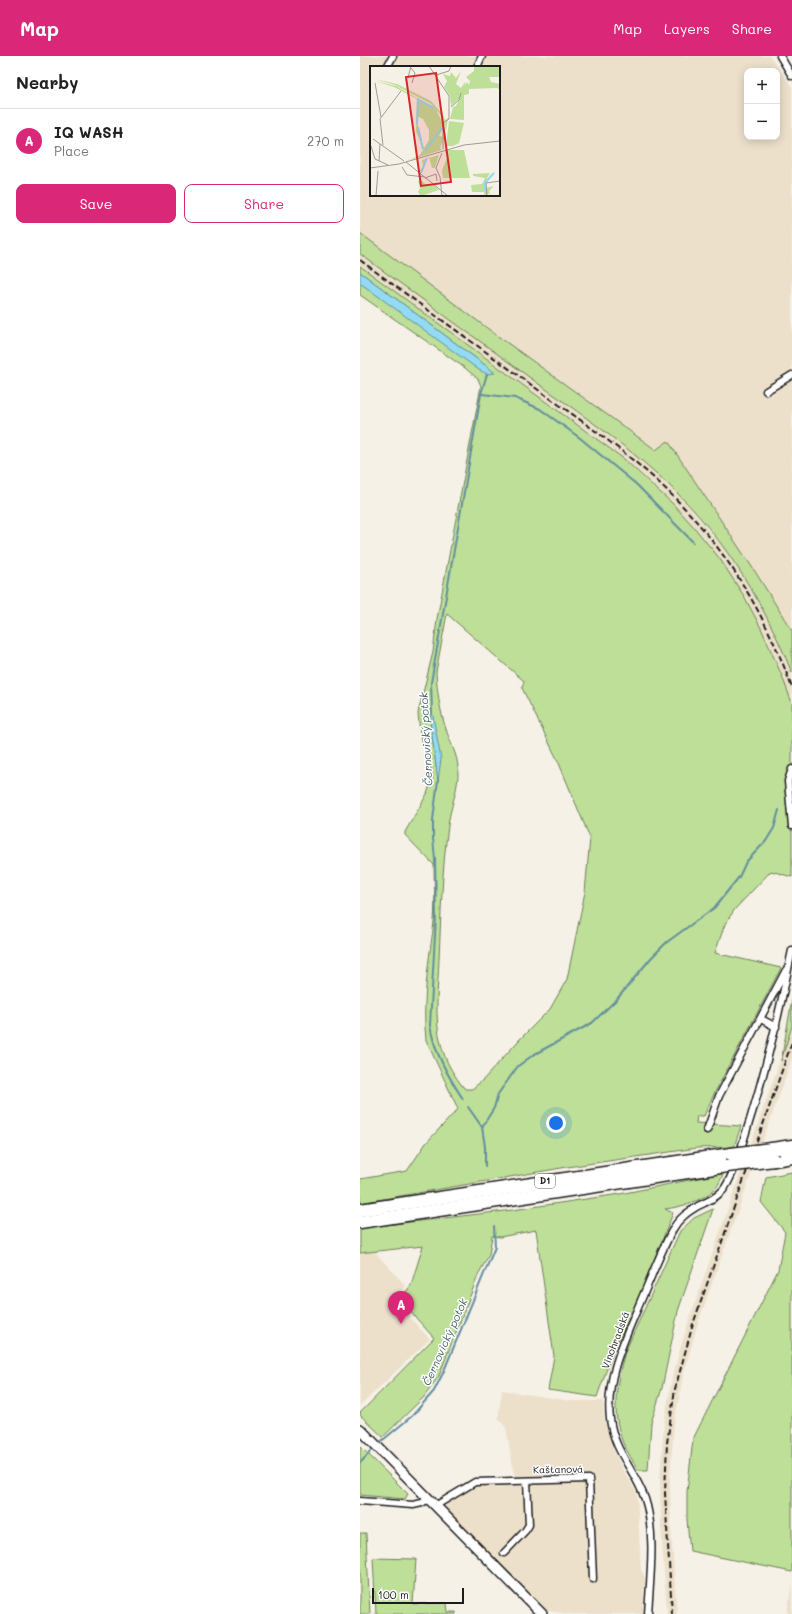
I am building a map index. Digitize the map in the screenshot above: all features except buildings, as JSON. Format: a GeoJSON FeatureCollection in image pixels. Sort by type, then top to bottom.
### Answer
{"type":"FeatureCollection","features":[{"type":"Feature","properties":{"kind":"highway","name":"D1"},"geometry":{"type":"LineString","coordinates":[[360,1210],[792,1146]]}},
{"type":"Feature","properties":{"kind":"highway","name":"D1"},"geometry":{"type":"LineString","coordinates":[[360,1222],[730,1169],[792,1157]]}},
{"type":"Feature","properties":{"kind":"main road"},"geometry":{"type":"LineString","coordinates":[[360,1429],[542,1614]]}},
{"type":"Feature","properties":{"kind":"street"},"geometry":{"type":"LineString","coordinates":[[388,66],[393,56]]}},
{"type":"Feature","properties":{"kind":"street"},"geometry":{"type":"LineString","coordinates":[[477,66],[482,56]]}},
{"type":"Feature","properties":{"kind":"street"},"geometry":{"type":"LineString","coordinates":[[780,56],[792,76]]}},
{"type":"Feature","properties":{"kind":"street"},"geometry":{"type":"LineString","coordinates":[[766,391],[792,375]]}},
{"type":"Feature","properties":{"kind":"street"},"geometry":{"type":"LineString","coordinates":[[792,769],[788,781],[792,826]]}},
{"type":"Feature","properties":{"kind":"street"},"geometry":{"type":"LineString","coordinates":[[742,1146],[760,1090],[776,1027],[792,950]]}},
{"type":"Feature","properties":{"kind":"street"},"geometry":{"type":"LineString","coordinates":[[707,1130],[719,1096],[790,964]]}},
{"type":"Feature","properties":{"kind":"street"},"geometry":{"type":"LineString","coordinates":[[761,1019],[776,1027]]}},
{"type":"Feature","properties":{"kind":"street","name":"Vinohradská"},"geometry":{"type":"LineString","coordinates":[[648,1614],[650,1557],[649,1518],[644,1498],[620,1454],[612,1432],[609,1407],[612,1378],[620,1349],[673,1229],[680,1218],[721,1193],[727,1185],[730,1169]]}},
{"type":"Feature","properties":{"kind":"street","name":"Kaštanová"},"geometry":{"type":"LineString","coordinates":[[435,1506],[475,1482],[589,1479],[593,1579]]}},
{"type":"Feature","properties":{"kind":"street"},"geometry":{"type":"LineString","coordinates":[[504,1553],[529,1525],[527,1481]]}},
{"type":"Feature","properties":{"kind":"street"},"geometry":{"type":"LineString","coordinates":[[360,1501],[416,1505],[428,1499]]}},
{"type":"Feature","properties":{"kind":"shaded area"},"geometry":{"type":"Polygon","coordinates":[[[360,56],[770,56],[779,68],[744,68],[744,140],[780,140],[780,70],[792,87],[792,631],[756,573],[668,441],[656,450],[495,334],[360,233],[360,56]]]}},
{"type":"Feature","properties":{"kind":"shaded area"},"geometry":{"type":"Polygon","coordinates":[[[360,254],[616,440],[658,475],[681,497],[729,554],[762,607],[777,637],[792,673],[792,703],[768,642],[744,596],[707,542],[673,504],[651,482],[610,448],[360,266],[360,254]]]}},
{"type":"Feature","properties":{"kind":"shaded area"},"geometry":{"type":"Polygon","coordinates":[[[792,1026],[792,1059],[697,1326],[683,1376],[674,1425],[670,1477],[671,1528],[677,1614],[667,1614],[661,1528],[660,1477],[664,1423],[673,1373],[688,1323],[792,1026]]]}},
{"type":"Feature","properties":{"kind":"shaded area"},"geometry":{"type":"Polygon","coordinates":[[[374,1251],[406,1286],[393,1300],[430,1339],[360,1406],[360,1253],[374,1251]]]}},
{"type":"Feature","properties":{"kind":"shaded area"},"geometry":{"type":"Polygon","coordinates":[[[502,1390],[571,1401],[603,1401],[604,1418],[612,1446],[622,1468],[637,1493],[641,1570],[645,1577],[643,1614],[571,1614],[547,1611],[445,1508],[446,1504],[477,1485],[520,1483],[514,1474],[506,1428],[498,1418],[502,1390]]]}},
{"type":"Feature","properties":{"kind":"shaded area"},"geometry":{"type":"Polygon","coordinates":[[[792,1583],[792,1614],[787,1614],[792,1583]]]}},
{"type":"Feature","properties":{"kind":"green space"},"geometry":{"type":"Polygon","coordinates":[[[360,233],[495,334],[656,450],[668,441],[756,573],[792,631],[792,673],[767,617],[736,565],[700,517],[679,495],[642,461],[610,436],[360,254],[360,233]]]}},
{"type":"Feature","properties":{"kind":"green space"},"geometry":{"type":"Polygon","coordinates":[[[360,266],[624,459],[673,504],[720,559],[744,596],[761,628],[782,676],[792,703],[792,877],[771,871],[735,909],[725,924],[715,953],[781,968],[714,1094],[704,1116],[697,1116],[696,1123],[741,1126],[734,1147],[697,1148],[567,1167],[360,1203],[360,1179],[407,1171],[426,1143],[458,1109],[426,1040],[425,999],[435,906],[434,865],[405,835],[405,832],[427,794],[433,776],[420,733],[418,713],[433,652],[437,619],[481,386],[478,379],[465,368],[360,295],[360,283],[494,373],[360,272],[360,266]],[[447,614],[436,679],[442,715],[457,759],[458,776],[449,819],[444,859],[437,1013],[439,1034],[447,1062],[465,1089],[472,1089],[483,1080],[520,1039],[550,1009],[567,979],[585,892],[590,838],[558,761],[522,688],[524,681],[447,614]],[[432,712],[430,720],[438,780],[432,712]]]}},
{"type":"Feature","properties":{"kind":"green space"},"geometry":{"type":"Polygon","coordinates":[[[792,1000],[792,1026],[781,1061],[792,1000]]]}},
{"type":"Feature","properties":{"kind":"green space"},"geometry":{"type":"Polygon","coordinates":[[[792,1172],[792,1572],[690,1551],[687,1520],[687,1492],[693,1439],[778,1270],[785,1232],[761,1202],[766,1177],[792,1172]]]}},
{"type":"Feature","properties":{"kind":"green space"},"geometry":{"type":"Polygon","coordinates":[[[724,1173],[715,1189],[704,1197],[685,1205],[665,1209],[673,1213],[640,1296],[613,1351],[597,1397],[548,1390],[554,1356],[536,1230],[500,1237],[492,1236],[489,1255],[479,1273],[439,1376],[424,1397],[383,1437],[360,1415],[360,1413],[434,1338],[400,1300],[411,1285],[423,1246],[360,1253],[360,1228],[513,1210],[620,1194],[724,1173]]]}},
{"type":"Feature","properties":{"kind":"green space"},"geometry":{"type":"Polygon","coordinates":[[[713,1209],[678,1311],[662,1388],[651,1423],[648,1470],[638,1470],[623,1443],[617,1420],[617,1386],[625,1352],[680,1231],[694,1218],[713,1209]]]}},
{"type":"Feature","properties":{"kind":"green space"},"geometry":{"type":"Polygon","coordinates":[[[360,1446],[408,1494],[405,1499],[360,1495],[360,1446]]]}},
{"type":"Feature","properties":{"kind":"green space"},"geometry":{"type":"Polygon","coordinates":[[[360,1533],[366,1533],[370,1614],[360,1614],[360,1533]]]}},
{"type":"Feature","properties":{"kind":"green space"},"geometry":{"type":"Polygon","coordinates":[[[373,1558],[416,1559],[413,1604],[447,1603],[448,1612],[456,1612],[456,1614],[376,1614],[373,1558]]]}},
{"type":"Feature","properties":{"kind":"water"},"geometry":{"type":"Polygon","coordinates":[[[360,272],[495,373],[487,374],[479,370],[360,283],[360,272]]]}},
{"type":"Feature","properties":{"kind":"water"},"geometry":{"type":"Polygon","coordinates":[[[432,711],[441,759],[438,781],[430,720],[432,711]]]}},
{"type":"Feature","properties":{"kind":"waterway","name":"Černovický potok"},"geometry":{"type":"LineString","coordinates":[[432,712],[431,683],[481,394],[487,374]]}},
{"type":"Feature","properties":{"kind":"waterway"},"geometry":{"type":"LineString","coordinates":[[482,394],[515,398],[540,409],[580,438],[637,485],[693,542]]}},
{"type":"Feature","properties":{"kind":"waterway","name":"Černovický potok"},"geometry":{"type":"LineString","coordinates":[[438,780],[433,820],[436,917],[430,1025],[442,1064],[463,1099]]}},
{"type":"Feature","properties":{"kind":"waterway"},"geometry":{"type":"LineString","coordinates":[[482,1127],[494,1108],[498,1094],[518,1066],[533,1055],[592,1023],[617,999],[651,958],[667,942],[714,908],[739,877],[746,862],[766,841],[774,828],[779,810]]}},
{"type":"Feature","properties":{"kind":"waterway","name":"Černovický potok"},"geometry":{"type":"LineString","coordinates":[[468,1107],[482,1127],[485,1147],[485,1166]]}},
{"type":"Feature","properties":{"kind":"waterway","name":"Černovický potok"},"geometry":{"type":"LineString","coordinates":[[378,1444],[412,1416],[434,1391],[443,1373],[495,1247],[494,1226]]}},
{"type":"Feature","properties":{"kind":"waterway","name":"Černovický potok"},"geometry":{"type":"LineString","coordinates":[[360,1463],[375,1447]]}},
{"type":"Feature","properties":{"kind":"railway"},"geometry":{"type":"LineString","coordinates":[[360,260],[608,441],[640,466],[678,501],[719,549],[737,575],[768,630],[781,658],[792,688]]}},
{"type":"Feature","properties":{"kind":"railway"},"geometry":{"type":"LineString","coordinates":[[672,1614],[665,1493],[667,1443],[675,1389],[693,1324],[792,1042]]}},
{"type":"Feature","properties":{"kind":"place","name":"IQ WASH"},"geometry":{"type":"Point","coordinates":[401,1324]}}]}
